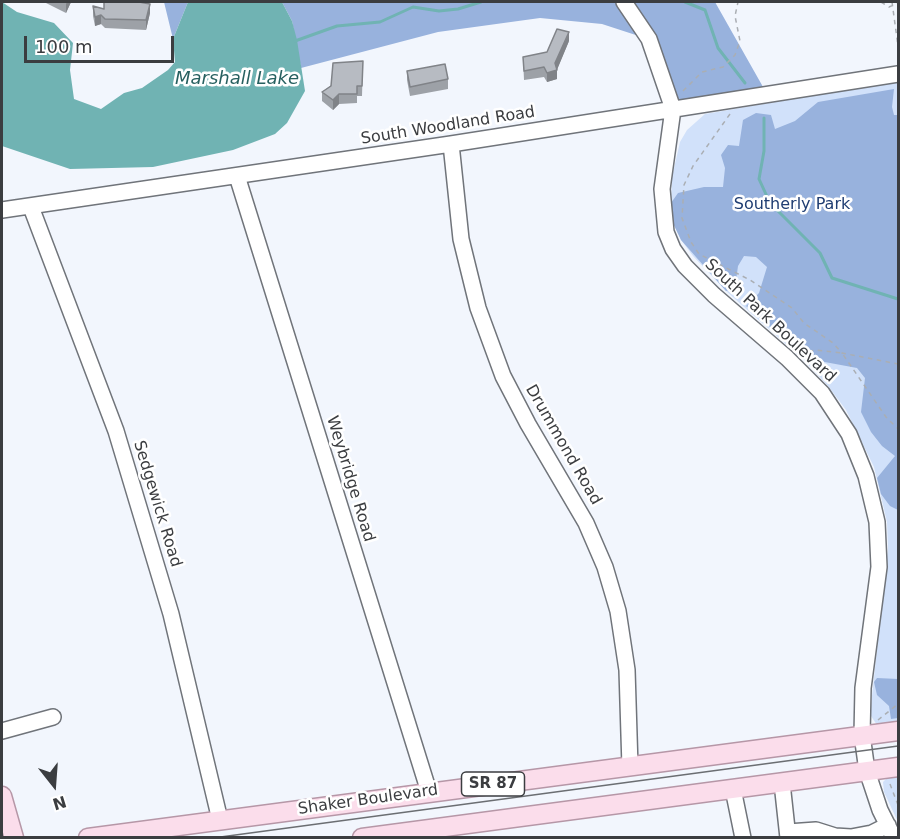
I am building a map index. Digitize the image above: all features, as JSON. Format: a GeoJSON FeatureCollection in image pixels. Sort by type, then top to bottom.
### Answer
{"type":"FeatureCollection","features":[{"type":"Feature","properties":{"kind":"main road","name":"Shaker Boulevard"},"geometry":{"type":"LineString","coordinates":[[88,837],[898,731]]}},
{"type":"Feature","properties":{"kind":"main road","name":"SR 87"},"geometry":{"type":"LineString","coordinates":[[362,837],[867,771],[894,774]]}},
{"type":"Feature","properties":{"kind":"main road"},"geometry":{"type":"LineString","coordinates":[[2,796],[14,837]]}},
{"type":"Feature","properties":{"kind":"street"},"geometry":{"type":"LineString","coordinates":[[624,2],[649,39],[673,109]]}},
{"type":"Feature","properties":{"kind":"street","name":"South Woodland Road"},"geometry":{"type":"LineString","coordinates":[[2,210],[673,109],[734,105],[767,94],[898,74]]}},
{"type":"Feature","properties":{"kind":"street","name":"South Park Boulevard"},"geometry":{"type":"LineString","coordinates":[[673,109],[662,189],[666,232],[673,249],[685,266],[714,295],[790,361],[822,393],[849,434],[859,456],[873,502],[879,567],[863,688],[862,735],[867,771],[891,831]]}},
{"type":"Feature","properties":{"kind":"street","name":"Drummond Road"},"geometry":{"type":"LineString","coordinates":[[451,144],[461,239],[478,308],[508,386],[586,523],[605,567],[618,610],[627,670],[630,767]]}},
{"type":"Feature","properties":{"kind":"street","name":"Weybridge Road"},"geometry":{"type":"LineString","coordinates":[[237,176],[429,792]]}},
{"type":"Feature","properties":{"kind":"street","name":"Sedgewick Road"},"geometry":{"type":"LineString","coordinates":[[32,207],[116,431],[171,614],[220,820]]}},
{"type":"Feature","properties":{"kind":"street"},"geometry":{"type":"LineString","coordinates":[[2,731],[53,717]]}},
{"type":"Feature","properties":{"kind":"street"},"geometry":{"type":"LineString","coordinates":[[782,783],[788,835],[816,830],[851,837],[891,831]]}},
{"type":"Feature","properties":{"kind":"street"},"geometry":{"type":"LineString","coordinates":[[733,789],[743,837]]}},
{"type":"Feature","properties":{"kind":"path"},"geometry":{"type":"LineString","coordinates":[[683,91],[702,72],[723,67],[735,55],[740,41],[735,16],[738,2]]}},
{"type":"Feature","properties":{"kind":"path"},"geometry":{"type":"LineString","coordinates":[[881,2],[893,6],[898,3]]}},
{"type":"Feature","properties":{"kind":"path"},"geometry":{"type":"LineString","coordinates":[[892,2],[898,46]]}},
{"type":"Feature","properties":{"kind":"path"},"geometry":{"type":"LineString","coordinates":[[734,105],[693,166],[684,185],[682,218],[691,242],[699,254],[750,280],[792,308],[804,323],[833,344],[886,417],[898,429]]}},
{"type":"Feature","properties":{"kind":"path"},"geometry":{"type":"LineString","coordinates":[[790,361],[805,351],[842,354],[898,364]]}},
{"type":"Feature","properties":{"kind":"path"},"geometry":{"type":"LineString","coordinates":[[875,722],[898,704]]}},
{"type":"Feature","properties":{"kind":"path"},"geometry":{"type":"LineString","coordinates":[[894,774],[898,805]]}},
{"type":"Feature","properties":{"kind":"green space"},"geometry":{"type":"Polygon","coordinates":[[[164,2],[188,2],[173,39],[164,2]]]}},
{"type":"Feature","properties":{"kind":"green space"},"geometry":{"type":"Polygon","coordinates":[[[282,2],[715,2],[767,94],[673,109],[648,39],[602,24],[540,18],[438,32],[301,68],[292,21],[282,2]]]}},
{"type":"Feature","properties":{"kind":"green space","name":"Southerly Park"},"geometry":{"type":"Polygon","coordinates":[[[898,81],[898,725],[877,725],[871,716],[871,705],[888,548],[887,522],[874,467],[846,410],[828,386],[805,361],[726,291],[693,256],[681,240],[672,221],[671,203],[672,177],[680,142],[687,130],[705,114],[898,81]]]}},
{"type":"Feature","properties":{"kind":"green space","name":"Southerly Park"},"geometry":{"type":"Polygon","coordinates":[[[894,89],[892,107],[894,115],[898,115],[898,510],[890,506],[881,494],[877,478],[895,456],[882,446],[871,432],[861,412],[865,378],[857,368],[814,360],[801,354],[746,306],[759,293],[767,267],[756,257],[744,256],[738,266],[735,288],[726,291],[681,240],[672,221],[671,203],[678,193],[704,187],[723,187],[725,168],[721,155],[728,145],[739,146],[743,120],[756,113],[771,115],[775,129],[795,121],[818,102],[894,89]]]}},
{"type":"Feature","properties":{"kind":"green space"},"geometry":{"type":"Polygon","coordinates":[[[877,678],[898,679],[898,718],[891,719],[889,706],[877,695],[874,682],[877,678]]]}},
{"type":"Feature","properties":{"kind":"green space"},"geometry":{"type":"Polygon","coordinates":[[[898,773],[898,822],[884,792],[883,782],[889,776],[898,773]]]}},
{"type":"Feature","properties":{"kind":"water","name":"Marshall Lake"},"geometry":{"type":"Polygon","coordinates":[[[2,2],[17,12],[54,23],[73,43],[70,70],[74,99],[101,109],[124,93],[142,88],[168,70],[175,62],[173,39],[188,2],[282,2],[292,21],[297,40],[305,91],[287,123],[275,134],[233,150],[153,167],[70,169],[2,146],[2,2]]]}},
{"type":"Feature","properties":{"kind":"building"},"geometry":{"type":"Polygon","coordinates":[[[104,2],[150,4],[146,20],[105,19],[101,15],[95,17],[93,6],[104,9],[104,2]]]}},
{"type":"Feature","properties":{"kind":"building"},"geometry":{"type":"Polygon","coordinates":[[[557,29],[569,32],[555,63],[557,70],[547,73],[544,67],[524,71],[523,57],[547,52],[557,29]]]}},
{"type":"Feature","properties":{"kind":"building"},"geometry":{"type":"Polygon","coordinates":[[[363,61],[362,86],[357,86],[357,94],[339,94],[333,100],[322,92],[331,86],[333,63],[363,61]]]}},
{"type":"Feature","properties":{"kind":"building"},"geometry":{"type":"Polygon","coordinates":[[[445,64],[448,79],[410,87],[407,71],[445,64]]]}},
{"type":"Feature","properties":{"kind":"waterway"},"geometry":{"type":"LineString","coordinates":[[295,41],[337,26],[380,22],[413,7],[439,11],[458,9],[481,2]]}},
{"type":"Feature","properties":{"kind":"waterway"},"geometry":{"type":"LineString","coordinates":[[685,2],[705,10],[718,48],[745,83]]}},
{"type":"Feature","properties":{"kind":"waterway"},"geometry":{"type":"LineString","coordinates":[[764,118],[764,151],[759,179],[770,203],[820,253],[832,278],[898,299]]}},
{"type":"Feature","properties":{"kind":"tram line"},"geometry":{"type":"LineString","coordinates":[[213,838],[898,746]]}}]}
